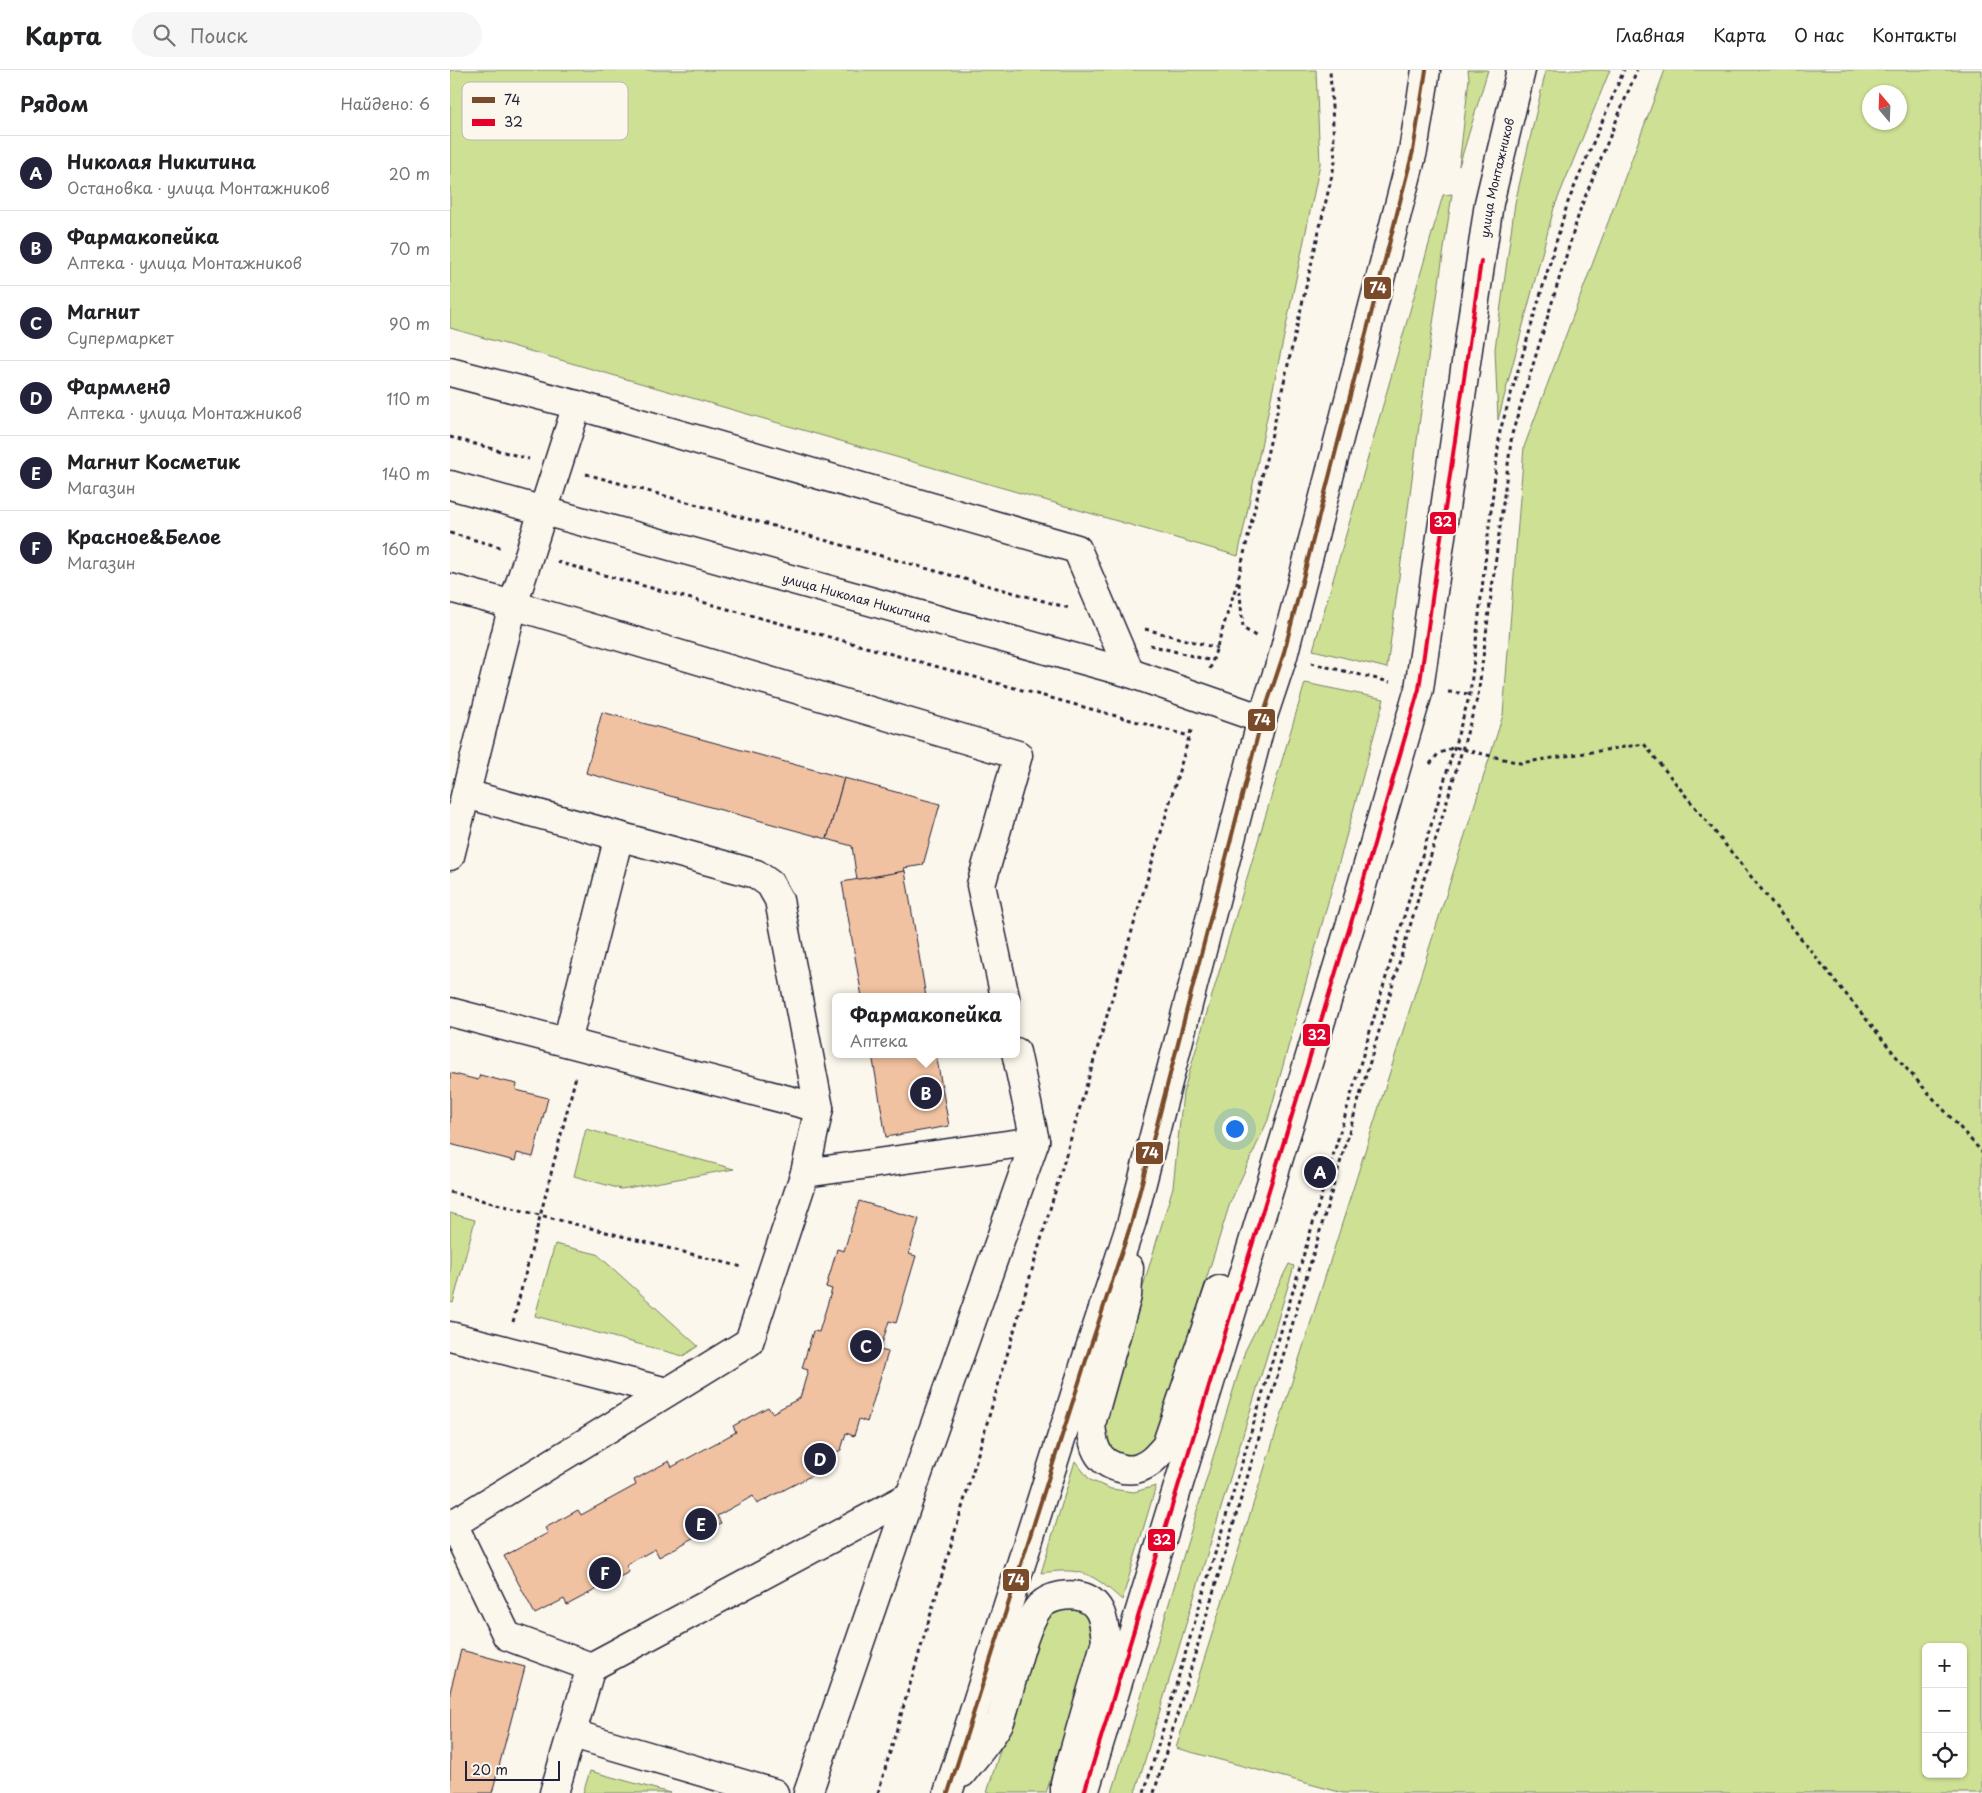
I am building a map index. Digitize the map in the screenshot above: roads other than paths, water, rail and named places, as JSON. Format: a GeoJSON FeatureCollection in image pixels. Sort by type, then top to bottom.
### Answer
{"type":"FeatureCollection","features":[{"type":"Feature","properties":{"kind":"street"},"geometry":{"type":"LineString","coordinates":[[948,1792],[1132,1221],[1262,719],[1283,656],[1413,151],[1426,70]]}},
{"type":"Feature","properties":{"kind":"street","name":"улица Монтажников"},"geometry":{"type":"LineString","coordinates":[[1084,1793],[1354,913],[1419,689],[1489,203],[1521,70]]}},
{"type":"Feature","properties":{"kind":"street"},"geometry":{"type":"LineString","coordinates":[[450,372],[577,405],[1077,549],[1130,673]]}},
{"type":"Feature","properties":{"kind":"street"},"geometry":{"type":"LineString","coordinates":[[450,856],[514,605],[577,405]]}},
{"type":"Feature","properties":{"kind":"street","name":"улица Николая Никитина"},"geometry":{"type":"LineString","coordinates":[[450,484],[1130,673],[1201,696],[1262,719]]}},
{"type":"Feature","properties":{"kind":"street"},"geometry":{"type":"LineString","coordinates":[[450,588],[514,605],[1018,755],[981,885],[1004,993]]}},
{"type":"Feature","properties":{"kind":"street"},"geometry":{"type":"LineString","coordinates":[[466,794],[756,874],[770,884],[779,900],[820,1108],[805,1173],[749,1342],[451,1527],[507,1636],[592,1667]]}},
{"type":"Feature","properties":{"kind":"street"},"geometry":{"type":"LineString","coordinates":[[576,1044],[619,836]]}},
{"type":"Feature","properties":{"kind":"street"},"geometry":{"type":"LineString","coordinates":[[450,1012],[820,1108]]}},
{"type":"Feature","properties":{"kind":"street"},"geometry":{"type":"LineString","coordinates":[[808,1793],[1035,1142],[1017,1058]]}},
{"type":"Feature","properties":{"kind":"street"},"geometry":{"type":"LineString","coordinates":[[805,1173],[1035,1142]]}},
{"type":"Feature","properties":{"kind":"street"},"geometry":{"type":"LineString","coordinates":[[1132,1221],[1127,1296],[1091,1424],[1092,1441],[1099,1456],[1108,1465],[1124,1469],[1138,1469],[1154,1460],[1166,1446],[1218,1291],[1258,1221]]}},
{"type":"Feature","properties":{"kind":"street"},"geometry":{"type":"LineString","coordinates":[[450,1336],[667,1392]]}},
{"type":"Feature","properties":{"kind":"street"},"geometry":{"type":"LineString","coordinates":[[554,1793],[592,1667],[910,1496]]}},
{"type":"Feature","properties":{"kind":"street"},"geometry":{"type":"LineString","coordinates":[[948,1792],[999,1723],[1028,1626],[1040,1606],[1058,1597],[1070,1594],[1085,1598],[1095,1605],[1104,1618],[1106,1640],[1065,1783],[1065,1793]]}},
{"type":"Feature","properties":{"kind":"street"},"geometry":{"type":"LineString","coordinates":[[573,1734],[774,1793]]}},
{"type":"Feature","properties":{"kind":"place","name":"Фармакопейка"},"geometry":{"type":"Point","coordinates":[926,1093]}},
{"type":"Feature","properties":{"kind":"place","name":"Николая Никитина"},"geometry":{"type":"Point","coordinates":[1320,1172]}},
{"type":"Feature","properties":{"kind":"place","name":"Магнит"},"geometry":{"type":"Point","coordinates":[866,1346]}},
{"type":"Feature","properties":{"kind":"place","name":"Фармленд"},"geometry":{"type":"Point","coordinates":[820,1459]}},
{"type":"Feature","properties":{"kind":"place","name":"Магнит Косметик"},"geometry":{"type":"Point","coordinates":[701,1524]}},
{"type":"Feature","properties":{"kind":"place","name":"Красное&Белое"},"geometry":{"type":"Point","coordinates":[605,1573]}}]}
